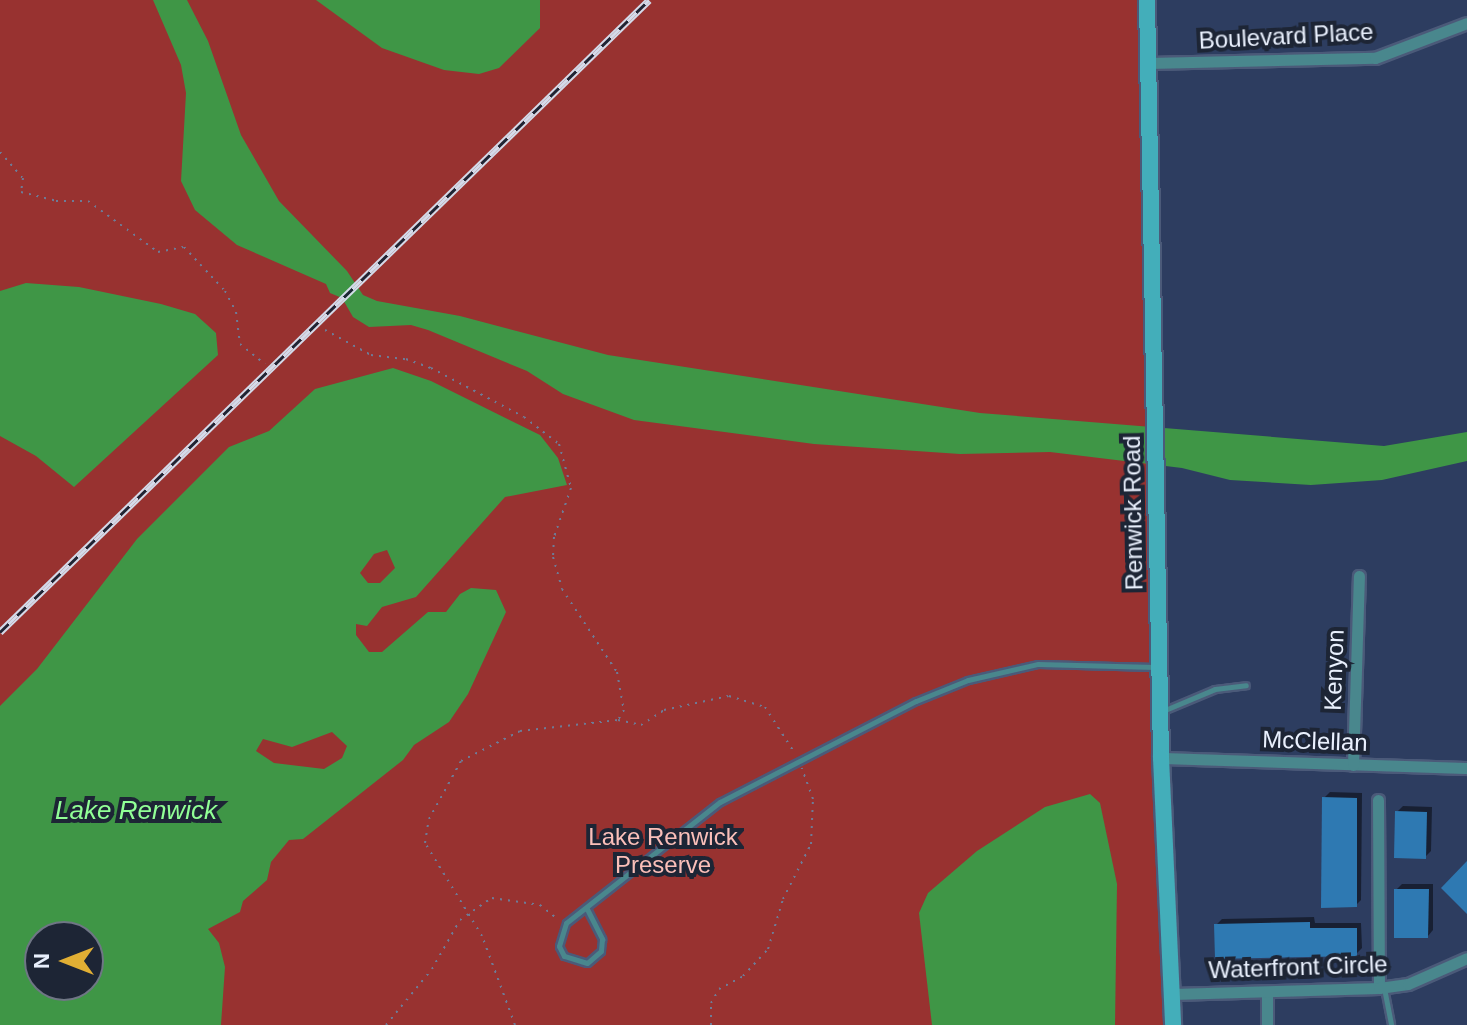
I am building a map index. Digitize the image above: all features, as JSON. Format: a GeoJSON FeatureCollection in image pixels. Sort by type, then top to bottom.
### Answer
{"type":"FeatureCollection","features":[{"type":"Feature","properties":{"kind":"street","name":"Renwick Road"},"geometry":{"type":"LineString","coordinates":[[1147,0],[1161,758],[1173,1025]]}},
{"type":"Feature","properties":{"kind":"street","name":"Boulevard Place"},"geometry":{"type":"LineString","coordinates":[[1149,63],[1375,58],[1467,23]]}},
{"type":"Feature","properties":{"kind":"street","name":"Kenyon"},"geometry":{"type":"LineString","coordinates":[[1353,765],[1359,576]]}},
{"type":"Feature","properties":{"kind":"street","name":"McClellan"},"geometry":{"type":"LineString","coordinates":[[1161,758],[1467,768]]}},
{"type":"Feature","properties":{"kind":"street"},"geometry":{"type":"LineString","coordinates":[[1378,800],[1382,988]]}},
{"type":"Feature","properties":{"kind":"street","name":"Waterfront Circle"},"geometry":{"type":"LineString","coordinates":[[1173,994],[1382,988],[1408,984],[1467,958]]}},
{"type":"Feature","properties":{"kind":"street"},"geometry":{"type":"LineString","coordinates":[[1267,992],[1267,1025]]}},
{"type":"Feature","properties":{"kind":"lane"},"geometry":{"type":"LineString","coordinates":[[587,909],[602,939],[594,960],[564,956],[559,936],[566,923],[720,802],[916,701],[1004,670],[1082,663],[1160,667]]}},
{"type":"Feature","properties":{"kind":"lane"},"geometry":{"type":"LineString","coordinates":[[1161,712],[1215,689],[1246,685]]}},
{"type":"Feature","properties":{"kind":"lane"},"geometry":{"type":"LineString","coordinates":[[1382,988],[1391,1025]]}},
{"type":"Feature","properties":{"kind":"path"},"geometry":{"type":"LineString","coordinates":[[0,152],[23,178],[21,192],[56,201],[88,201],[158,252],[184,247],[225,291],[236,312],[240,344],[265,364]]}},
{"type":"Feature","properties":{"kind":"path"},"geometry":{"type":"LineString","coordinates":[[325,330],[371,355],[431,368],[524,417],[559,444],[571,488],[554,537],[553,557],[562,589],[617,672],[624,710],[618,720]]}},
{"type":"Feature","properties":{"kind":"path"},"geometry":{"type":"LineString","coordinates":[[515,1025],[470,913],[429,851],[424,835],[461,761],[520,731],[618,720],[641,725],[684,704],[729,696],[755,700],[774,719],[799,761],[813,799],[811,844],[783,899],[768,949],[743,976],[719,989],[711,1003],[711,1025]]}},
{"type":"Feature","properties":{"kind":"path"},"geometry":{"type":"LineString","coordinates":[[386,1025],[470,913],[492,898],[505,896],[540,905],[566,923]]}},
{"type":"Feature","properties":{"kind":"green space","name":"Lake Renwick Preserve"},"geometry":{"type":"Polygon","coordinates":[[[0,0],[1148,0],[1166,1025],[0,1025],[0,0]]]}},
{"type":"Feature","properties":{"kind":"water"},"geometry":{"type":"Polygon","coordinates":[[[153,0],[187,0],[208,41],[241,135],[279,201],[347,271],[363,295],[377,301],[460,316],[608,355],[980,413],[1384,446],[1467,432],[1467,461],[1382,480],[1311,485],[1230,480],[1182,468],[1050,452],[960,454],[814,444],[634,420],[563,394],[527,371],[428,330],[411,325],[369,327],[353,317],[342,298],[330,293],[326,284],[237,245],[195,210],[181,181],[186,93],[181,65],[153,0]]]}},
{"type":"Feature","properties":{"kind":"water"},"geometry":{"type":"Polygon","coordinates":[[[316,0],[540,0],[540,28],[499,68],[479,74],[444,70],[382,48],[316,0]]]}},
{"type":"Feature","properties":{"kind":"water"},"geometry":{"type":"Polygon","coordinates":[[[26,283],[79,287],[161,304],[195,314],[216,333],[218,355],[74,487],[36,456],[0,436],[0,291],[26,283]]]}},
{"type":"Feature","properties":{"kind":"water","name":"Lake Renwick"},"geometry":{"type":"Polygon","coordinates":[[[393,368],[431,381],[540,435],[558,458],[567,485],[505,497],[416,597],[382,607],[367,626],[356,624],[356,635],[369,652],[382,652],[428,612],[446,612],[460,594],[471,588],[496,590],[506,612],[468,694],[449,722],[414,745],[403,760],[303,839],[289,840],[271,862],[267,880],[243,901],[240,912],[208,929],[219,943],[225,967],[221,1025],[0,1025],[0,706],[37,669],[137,539],[229,447],[269,431],[315,389],[393,368]],[[387,550],[374,554],[360,573],[368,583],[380,583],[395,568],[387,550]],[[332,732],[292,747],[263,739],[256,751],[274,763],[324,769],[342,758],[347,746],[332,732]]]}},
{"type":"Feature","properties":{"kind":"water"},"geometry":{"type":"Polygon","coordinates":[[[1090,794],[1100,803],[1117,884],[1115,1025],[932,1025],[919,913],[928,893],[977,851],[1045,807],[1090,794]]]}},
{"type":"Feature","properties":{"kind":"building"},"geometry":{"type":"Polygon","coordinates":[[[1322,797],[1357,798],[1357,907],[1321,908],[1322,797]]]}},
{"type":"Feature","properties":{"kind":"building"},"geometry":{"type":"Polygon","coordinates":[[[1395,811],[1427,812],[1426,859],[1394,858],[1395,811]]]}},
{"type":"Feature","properties":{"kind":"building"},"geometry":{"type":"Polygon","coordinates":[[[1467,861],[1467,914],[1441,888],[1467,861]]]}},
{"type":"Feature","properties":{"kind":"building"},"geometry":{"type":"Polygon","coordinates":[[[1394,889],[1429,889],[1428,938],[1394,938],[1394,889]]]}},
{"type":"Feature","properties":{"kind":"building"},"geometry":{"type":"Polygon","coordinates":[[[1310,922],[1310,928],[1357,928],[1357,956],[1215,959],[1214,924],[1310,922]]]}},
{"type":"Feature","properties":{"kind":"railway"},"geometry":{"type":"LineString","coordinates":[[0,632],[649,0]]}}]}
